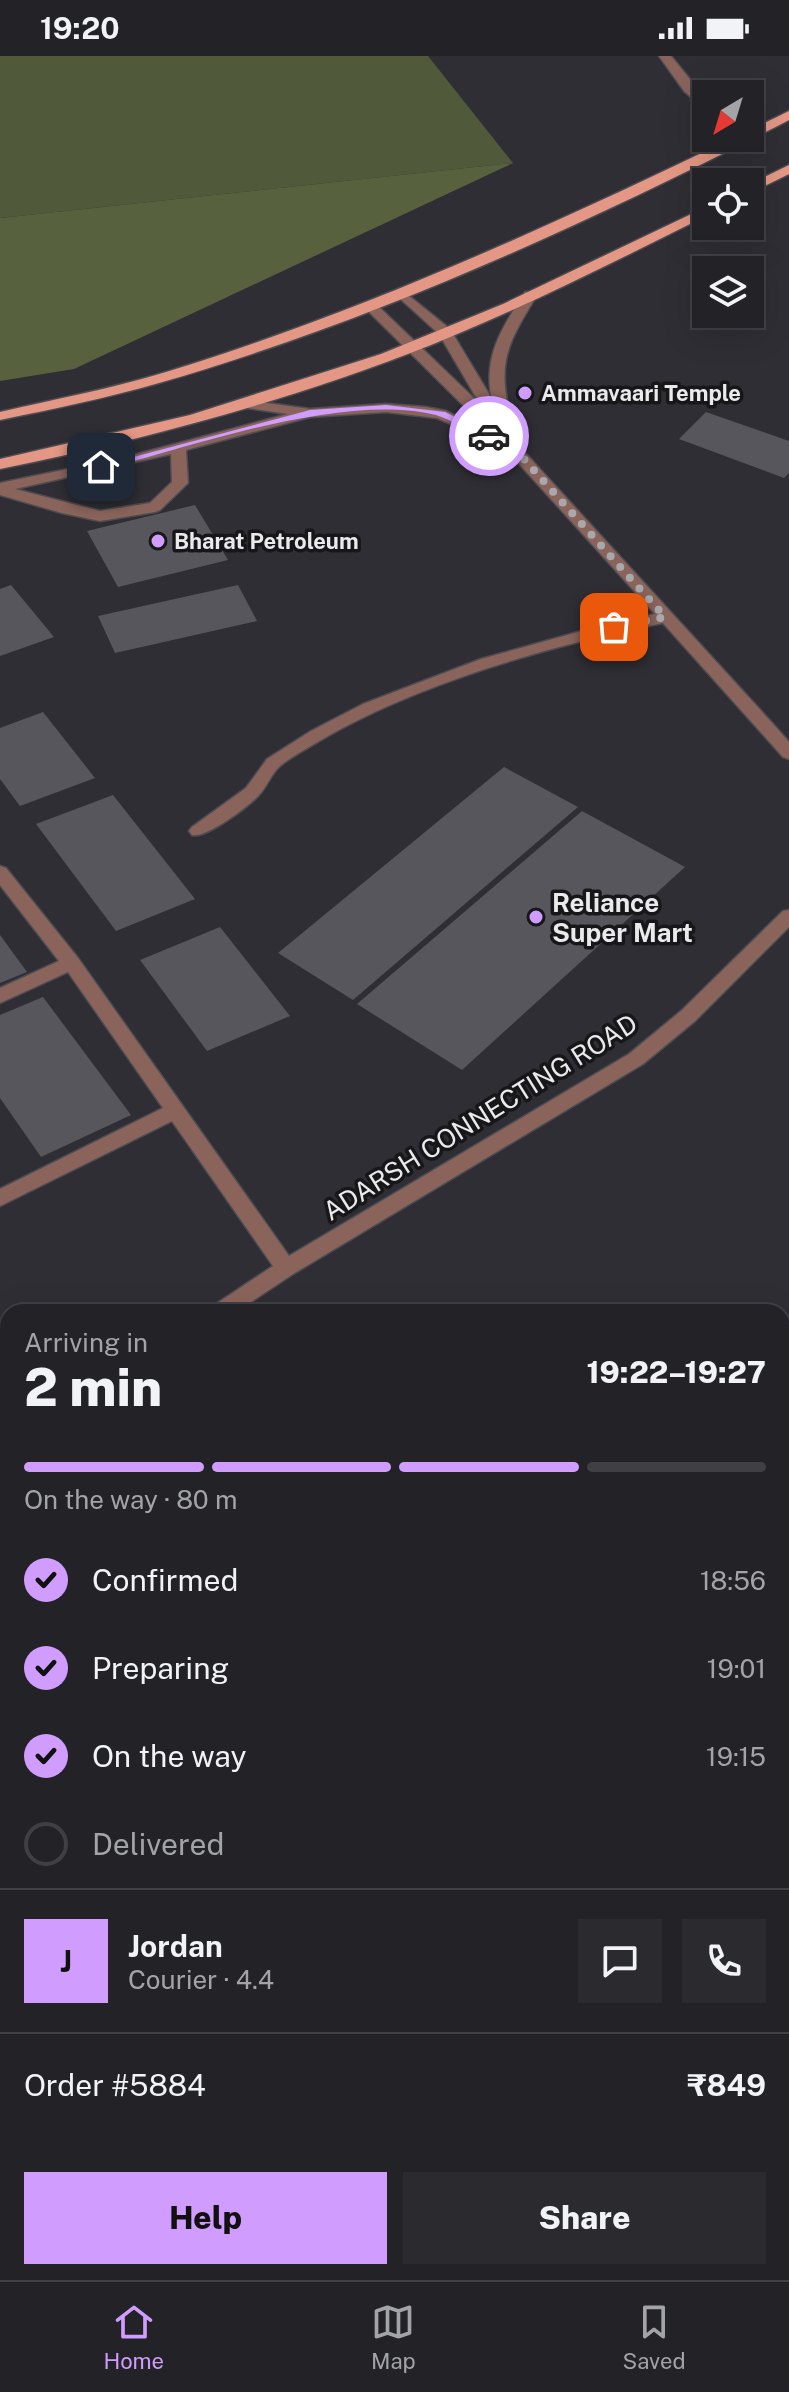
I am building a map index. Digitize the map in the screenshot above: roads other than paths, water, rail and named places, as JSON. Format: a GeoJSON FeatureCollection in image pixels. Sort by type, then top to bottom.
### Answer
{"type":"FeatureCollection","features":[{"type":"Feature","properties":{"kind":"main road"},"geometry":{"type":"LineString","coordinates":[[764,128],[789,115]]}},
{"type":"Feature","properties":{"kind":"main road"},"geometry":{"type":"LineString","coordinates":[[0,416],[170,376],[371,307],[563,226],[714,152]]}},
{"type":"Feature","properties":{"kind":"main road"},"geometry":{"type":"LineString","coordinates":[[764,182],[789,169]]}},
{"type":"Feature","properties":{"kind":"main road"},"geometry":{"type":"LineString","coordinates":[[0,464],[147,432],[246,404],[415,345],[530,295],[692,218]]}},
{"type":"Feature","properties":{"kind":"street"},"geometry":{"type":"LineString","coordinates":[[665,56],[692,92]]}},
{"type":"Feature","properties":{"kind":"street"},"geometry":{"type":"LineString","coordinates":[[403,295],[445,332],[514,448]]}},
{"type":"Feature","properties":{"kind":"street"},"geometry":{"type":"LineString","coordinates":[[514,448],[493,371],[497,350],[530,295]]}},
{"type":"Feature","properties":{"kind":"street"},"geometry":{"type":"LineString","coordinates":[[371,307],[415,345],[514,448],[789,753]]}},
{"type":"Feature","properties":{"kind":"street"},"geometry":{"type":"LineString","coordinates":[[246,404],[310,413]]}},
{"type":"Feature","properties":{"kind":"street"},"geometry":{"type":"LineString","coordinates":[[0,489],[178,448],[310,413],[386,408],[426,411],[441,414],[514,448]]}},
{"type":"Feature","properties":{"kind":"street"},"geometry":{"type":"LineString","coordinates":[[0,489],[67,510],[100,516],[155,507],[180,483],[178,448]]}},
{"type":"Feature","properties":{"kind":"street"},"geometry":{"type":"LineString","coordinates":[[198,831],[252,792],[273,763],[317,735],[369,708],[487,663],[614,627],[665,617]]}},
{"type":"Feature","properties":{"kind":"street"},"geometry":{"type":"LineString","coordinates":[[0,872],[71,963],[286,1268]]}},
{"type":"Feature","properties":{"kind":"street","name":"ADARSH CONNECTING ROAD"},"geometry":{"type":"LineString","coordinates":[[232,1304],[286,1268],[636,1059],[688,1016],[789,916]]}},
{"type":"Feature","properties":{"kind":"street"},"geometry":{"type":"LineString","coordinates":[[0,996],[71,963]]}},
{"type":"Feature","properties":{"kind":"street"},"geometry":{"type":"LineString","coordinates":[[0,1198],[176,1110]]}},
{"type":"Feature","properties":{"kind":"place","name":"Ammavaari Temple"},"geometry":{"type":"Point","coordinates":[525,393]}},
{"type":"Feature","properties":{"kind":"place","name":"Bharat Petroleum"},"geometry":{"type":"Point","coordinates":[158,541]}},
{"type":"Feature","properties":{"kind":"place","name":"Reliance Super Mart"},"geometry":{"type":"Point","coordinates":[536,917]}}]}
